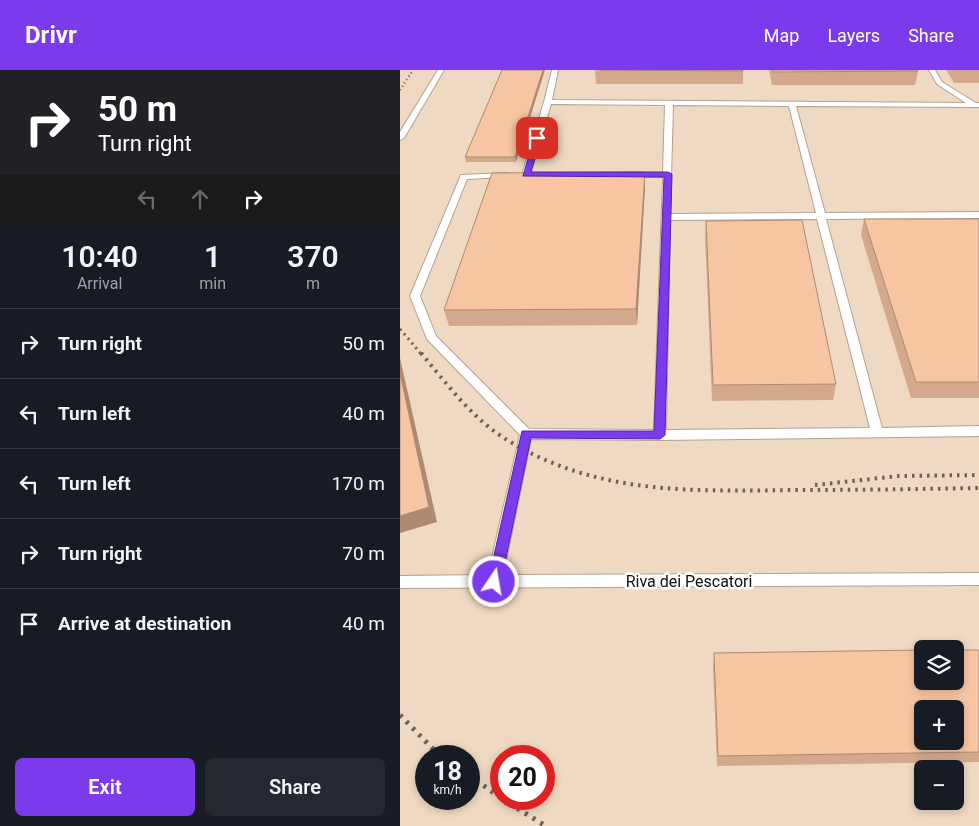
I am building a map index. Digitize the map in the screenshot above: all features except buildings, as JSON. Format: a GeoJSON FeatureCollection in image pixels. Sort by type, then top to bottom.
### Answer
{"type":"FeatureCollection","features":[{"type":"Feature","properties":{"kind":"lane"},"geometry":{"type":"LineString","coordinates":[[400,138],[441,70]]}},
{"type":"Feature","properties":{"kind":"lane"},"geometry":{"type":"LineString","coordinates":[[555,70],[531,175],[464,176],[415,296],[432,337],[526,434],[660,435],[979,431]]}},
{"type":"Feature","properties":{"kind":"lane"},"geometry":{"type":"LineString","coordinates":[[932,70],[939,83],[977,105],[979,112]]}},
{"type":"Feature","properties":{"kind":"lane"},"geometry":{"type":"LineString","coordinates":[[548,102],[977,105]]}},
{"type":"Feature","properties":{"kind":"lane"},"geometry":{"type":"LineString","coordinates":[[660,435],[667,217],[668,102]]}},
{"type":"Feature","properties":{"kind":"lane"},"geometry":{"type":"LineString","coordinates":[[792,103],[877,432]]}},
{"type":"Feature","properties":{"kind":"lane"},"geometry":{"type":"LineString","coordinates":[[621,175],[668,174]]}},
{"type":"Feature","properties":{"kind":"lane"},"geometry":{"type":"LineString","coordinates":[[667,217],[979,215]]}},
{"type":"Feature","properties":{"kind":"lane"},"geometry":{"type":"LineString","coordinates":[[494,582],[526,434]]}},
{"type":"Feature","properties":{"kind":"lane","name":"Riva dei Pescatori"},"geometry":{"type":"LineString","coordinates":[[400,582],[979,579]]}},
{"type":"Feature","properties":{"kind":"shaded area"},"geometry":{"type":"Polygon","coordinates":[[[400,70],[979,70],[979,826],[400,826],[400,70]]]}},
{"type":"Feature","properties":{"kind":"railway"},"geometry":{"type":"LineString","coordinates":[[400,90],[413,70]]}},
{"type":"Feature","properties":{"kind":"railway"},"geometry":{"type":"LineString","coordinates":[[400,329],[422,355]]}},
{"type":"Feature","properties":{"kind":"railway"},"geometry":{"type":"LineString","coordinates":[[421,353],[461,401],[484,423],[509,441],[543,459],[578,472],[613,481],[649,487],[722,490],[979,488]]}},
{"type":"Feature","properties":{"kind":"railway"},"geometry":{"type":"LineString","coordinates":[[815,485],[899,476],[979,475]]}},
{"type":"Feature","properties":{"kind":"railway"},"geometry":{"type":"LineString","coordinates":[[400,715],[429,745]]}},
{"type":"Feature","properties":{"kind":"railway"},"geometry":{"type":"LineString","coordinates":[[480,783],[490,790]]}},
{"type":"Feature","properties":{"kind":"railway"},"geometry":{"type":"LineString","coordinates":[[520,810],[546,826]]}},
{"type":"Feature","properties":{"kind":"route"},"geometry":{"type":"LineString","coordinates":[[494,582],[526,434],[660,435],[668,174],[526,175],[537,138]]}}]}
